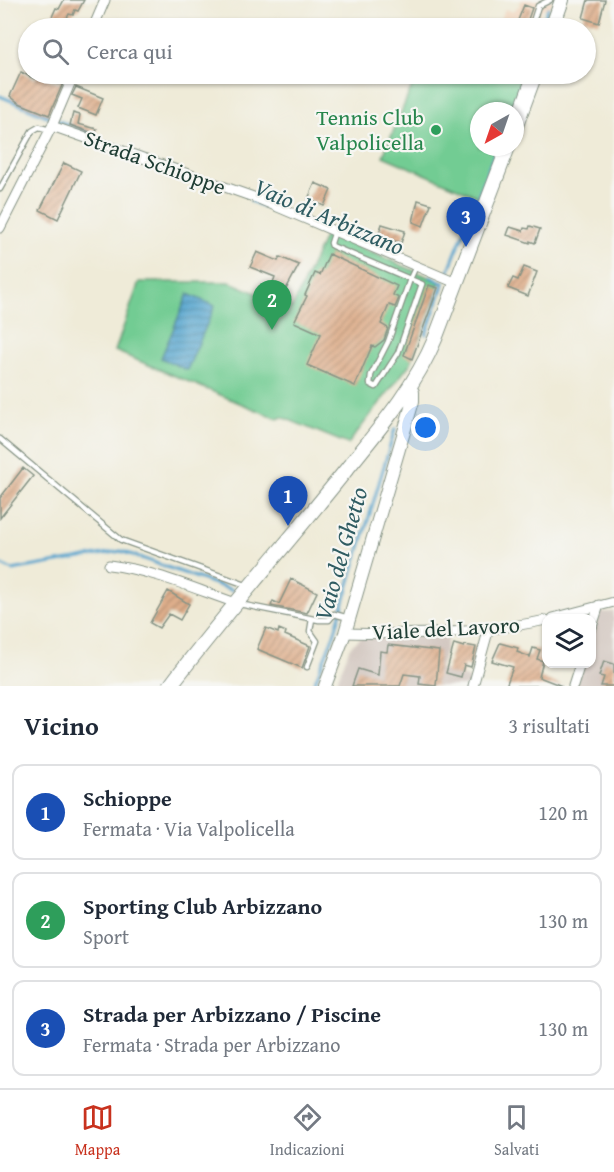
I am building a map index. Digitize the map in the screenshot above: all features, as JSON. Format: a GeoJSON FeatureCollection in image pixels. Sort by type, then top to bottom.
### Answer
{"type":"FeatureCollection","features":[{"type":"Feature","properties":{"kind":"main road"},"geometry":{"type":"LineString","coordinates":[[556,18],[562,0]]}},
{"type":"Feature","properties":{"kind":"main road"},"geometry":{"type":"LineString","coordinates":[[524,104],[531,84]]}},
{"type":"Feature","properties":{"kind":"main road"},"geometry":{"type":"LineString","coordinates":[[170,686],[410,388],[427,359],[505,156]]}},
{"type":"Feature","properties":{"kind":"street"},"geometry":{"type":"LineString","coordinates":[[97,18],[105,0]]}},
{"type":"Feature","properties":{"kind":"street"},"geometry":{"type":"LineString","coordinates":[[0,228],[51,128],[70,84]]}},
{"type":"Feature","properties":{"kind":"street","name":"Strada Schioppe"},"geometry":{"type":"LineString","coordinates":[[51,128],[259,199],[456,283]]}},
{"type":"Feature","properties":{"kind":"street"},"geometry":{"type":"LineString","coordinates":[[325,686],[345,633],[346,617],[413,401],[413,392],[410,388]]}},
{"type":"Feature","properties":{"kind":"street"},"geometry":{"type":"LineString","coordinates":[[109,565],[125,567],[236,603]]}},
{"type":"Feature","properties":{"kind":"street","name":"Viale del Lavoro"},"geometry":{"type":"LineString","coordinates":[[567,614],[614,602]]}},
{"type":"Feature","properties":{"kind":"street"},"geometry":{"type":"LineString","coordinates":[[595,614],[598,605]]}},
{"type":"Feature","properties":{"kind":"street","name":"Viale del Lavoro"},"geometry":{"type":"LineString","coordinates":[[345,633],[391,634],[489,628],[542,621]]}},
{"type":"Feature","properties":{"kind":"street"},"geometry":{"type":"LineString","coordinates":[[473,686],[489,628]]}},
{"type":"Feature","properties":{"kind":"street"},"geometry":{"type":"LineString","coordinates":[[573,686],[578,668]]}},
{"type":"Feature","properties":{"kind":"lane"},"geometry":{"type":"LineString","coordinates":[[534,18],[538,6],[550,0]]}},
{"type":"Feature","properties":{"kind":"lane"},"geometry":{"type":"LineString","coordinates":[[0,189],[32,131],[39,127],[51,128]]}},
{"type":"Feature","properties":{"kind":"lane"},"geometry":{"type":"LineString","coordinates":[[335,231],[332,246],[411,277],[422,284],[398,353],[376,387],[370,384],[371,375],[388,342],[411,277],[416,266]]}},
{"type":"Feature","properties":{"kind":"lane"},"geometry":{"type":"LineString","coordinates":[[0,439],[121,540],[249,587]]}},
{"type":"Feature","properties":{"kind":"lane"},"geometry":{"type":"LineString","coordinates":[[236,603],[312,618],[329,620],[334,614],[346,617]]}},
{"type":"Feature","properties":{"kind":"lane"},"geometry":{"type":"LineString","coordinates":[[307,667],[317,641],[310,631],[312,618]]}},
{"type":"Feature","properties":{"kind":"shaded area"},"geometry":{"type":"Polygon","coordinates":[[[521,0],[553,0],[550,7],[542,9],[539,18],[501,18],[505,9],[512,12],[519,6],[521,0]]]}},
{"type":"Feature","properties":{"kind":"shaded area"},"geometry":{"type":"Polygon","coordinates":[[[600,612],[614,612],[614,686],[571,686],[578,668],[596,668],[596,623],[600,612]]]}},
{"type":"Feature","properties":{"kind":"shaded area"},"geometry":{"type":"Polygon","coordinates":[[[449,635],[440,669],[470,679],[469,686],[335,686],[350,647],[362,637],[449,635]]]}},
{"type":"Feature","properties":{"kind":"green space","name":"Tennis Club Valpolicella"},"geometry":{"type":"Polygon","coordinates":[[[413,84],[526,84],[519,102],[470,102],[470,156],[499,156],[483,199],[383,156],[413,84]]]}},
{"type":"Feature","properties":{"kind":"green space"},"geometry":{"type":"Polygon","coordinates":[[[326,233],[440,282],[410,364],[348,444],[282,417],[278,419],[115,351],[139,282],[230,282],[292,308],[326,233]]]}},
{"type":"Feature","properties":{"kind":"water"},"geometry":{"type":"Polygon","coordinates":[[[188,294],[215,306],[187,370],[161,358],[188,294]]]}},
{"type":"Feature","properties":{"kind":"building"},"geometry":{"type":"Polygon","coordinates":[[[64,0],[84,0],[73,15],[69,14],[67,18],[52,18],[56,8],[59,9],[64,0]]]}},
{"type":"Feature","properties":{"kind":"building"},"geometry":{"type":"Polygon","coordinates":[[[588,0],[605,0],[599,23],[596,22],[596,18],[583,18],[588,0]]]}},
{"type":"Feature","properties":{"kind":"building"},"geometry":{"type":"Polygon","coordinates":[[[524,5],[532,8],[528,18],[519,18],[524,5]]]}},
{"type":"Feature","properties":{"kind":"building"},"geometry":{"type":"Polygon","coordinates":[[[18,79],[18,84],[63,84],[49,115],[19,103],[10,96],[18,79]]]}},
{"type":"Feature","properties":{"kind":"building"},"geometry":{"type":"Polygon","coordinates":[[[76,87],[103,98],[96,115],[78,108],[82,99],[72,95],[76,87]]]}},
{"type":"Feature","properties":{"kind":"building"},"geometry":{"type":"Polygon","coordinates":[[[73,113],[80,115],[78,124],[97,129],[95,134],[70,125],[73,113]]]}},
{"type":"Feature","properties":{"kind":"building"},"geometry":{"type":"Polygon","coordinates":[[[64,163],[81,171],[58,219],[40,210],[64,163]]]}},
{"type":"Feature","properties":{"kind":"building"},"geometry":{"type":"Polygon","coordinates":[[[315,183],[331,190],[324,206],[308,199],[315,183]]]}},
{"type":"Feature","properties":{"kind":"building"},"geometry":{"type":"Polygon","coordinates":[[[418,200],[431,204],[423,226],[413,222],[418,200]]]}},
{"type":"Feature","properties":{"kind":"building"},"geometry":{"type":"Polygon","coordinates":[[[382,224],[405,231],[401,243],[378,236],[382,224]]]}},
{"type":"Feature","properties":{"kind":"building"},"geometry":{"type":"Polygon","coordinates":[[[530,226],[540,229],[535,243],[507,235],[510,227],[523,231],[524,228],[529,229],[530,226]]]}},
{"type":"Feature","properties":{"kind":"building"},"geometry":{"type":"Polygon","coordinates":[[[257,252],[278,261],[280,257],[299,265],[285,291],[272,285],[275,277],[250,267],[257,252]]]}},
{"type":"Feature","properties":{"kind":"building"},"geometry":{"type":"Polygon","coordinates":[[[329,254],[397,286],[393,295],[399,298],[395,307],[389,305],[381,324],[388,328],[384,340],[375,347],[372,346],[355,386],[307,365],[321,334],[294,322],[315,273],[320,275],[329,254]]]}},
{"type":"Feature","properties":{"kind":"building"},"geometry":{"type":"Polygon","coordinates":[[[524,267],[537,272],[528,296],[508,288],[513,278],[518,280],[524,267]]]}},
{"type":"Feature","properties":{"kind":"building"},"geometry":{"type":"Polygon","coordinates":[[[429,285],[438,288],[412,359],[404,355],[429,285]]]}},
{"type":"Feature","properties":{"kind":"building"},"geometry":{"type":"Polygon","coordinates":[[[23,468],[33,476],[0,518],[0,498],[23,468]]]}},
{"type":"Feature","properties":{"kind":"building"},"geometry":{"type":"Polygon","coordinates":[[[291,579],[317,592],[307,613],[271,606],[273,601],[279,604],[291,579]]]}},
{"type":"Feature","properties":{"kind":"building"},"geometry":{"type":"Polygon","coordinates":[[[168,591],[189,604],[180,620],[169,614],[159,628],[150,623],[168,591]]]}},
{"type":"Feature","properties":{"kind":"building"},"geometry":{"type":"Polygon","coordinates":[[[266,628],[278,633],[279,629],[286,632],[285,635],[310,646],[302,668],[257,649],[266,628]]]}},
{"type":"Feature","properties":{"kind":"building"},"geometry":{"type":"Polygon","coordinates":[[[500,643],[518,648],[517,652],[530,657],[533,648],[540,650],[537,659],[542,661],[539,677],[562,686],[506,686],[513,667],[492,661],[500,643]]]}},
{"type":"Feature","properties":{"kind":"building"},"geometry":{"type":"Polygon","coordinates":[[[454,644],[476,647],[471,667],[464,665],[461,677],[446,673],[454,644]]]}},
{"type":"Feature","properties":{"kind":"building"},"geometry":{"type":"Polygon","coordinates":[[[388,645],[439,651],[436,686],[419,684],[420,676],[404,674],[400,686],[352,686],[358,669],[378,675],[380,651],[387,652],[388,645]]]}},
{"type":"Feature","properties":{"kind":"building"},"geometry":{"type":"Polygon","coordinates":[[[604,661],[614,664],[614,686],[601,686],[604,677],[599,676],[604,661]]]}},
{"type":"Feature","properties":{"kind":"waterway","name":"Vaio del Ghetto"},"geometry":{"type":"LineString","coordinates":[[544,18],[548,8]]}},
{"type":"Feature","properties":{"kind":"waterway","name":"Vaio del Ghetto"},"geometry":{"type":"LineString","coordinates":[[514,102],[521,84]]}},
{"type":"Feature","properties":{"kind":"waterway","name":"Vaio di Arbizzano"},"geometry":{"type":"LineString","coordinates":[[0,96],[92,135]]}},
{"type":"Feature","properties":{"kind":"waterway","name":"Vaio del Ghetto"},"geometry":{"type":"LineString","coordinates":[[447,275],[493,156]]}},
{"type":"Feature","properties":{"kind":"waterway","name":"Vaio di Arbizzano"},"geometry":{"type":"LineString","coordinates":[[251,201],[273,210]]}},
{"type":"Feature","properties":{"kind":"waterway","name":"Vaio di Arbizzano"},"geometry":{"type":"LineString","coordinates":[[431,277],[443,283]]}},
{"type":"Feature","properties":{"kind":"waterway","name":"Vaio del Ghetto"},"geometry":{"type":"LineString","coordinates":[[426,334],[444,282]]}},
{"type":"Feature","properties":{"kind":"waterway","name":"Vaio del Ghetto"},"geometry":{"type":"LineString","coordinates":[[313,686],[334,635],[395,429]]}},
{"type":"Feature","properties":{"kind":"waterway"},"geometry":{"type":"LineString","coordinates":[[0,564],[12,570],[121,551],[232,590]]}},
{"type":"Feature","properties":{"kind":"place","name":"Tennis Club Valpolicella"},"geometry":{"type":"Point","coordinates":[436,130]}},
{"type":"Feature","properties":{"kind":"place","name":"Strada per Arbizzano / Piscine"},"geometry":{"type":"Point","coordinates":[466,247]}},
{"type":"Feature","properties":{"kind":"place","name":"Sporting Club Arbizzano"},"geometry":{"type":"Point","coordinates":[272,330]}},
{"type":"Feature","properties":{"kind":"place","name":"Schioppe"},"geometry":{"type":"Point","coordinates":[288,526]}}]}
